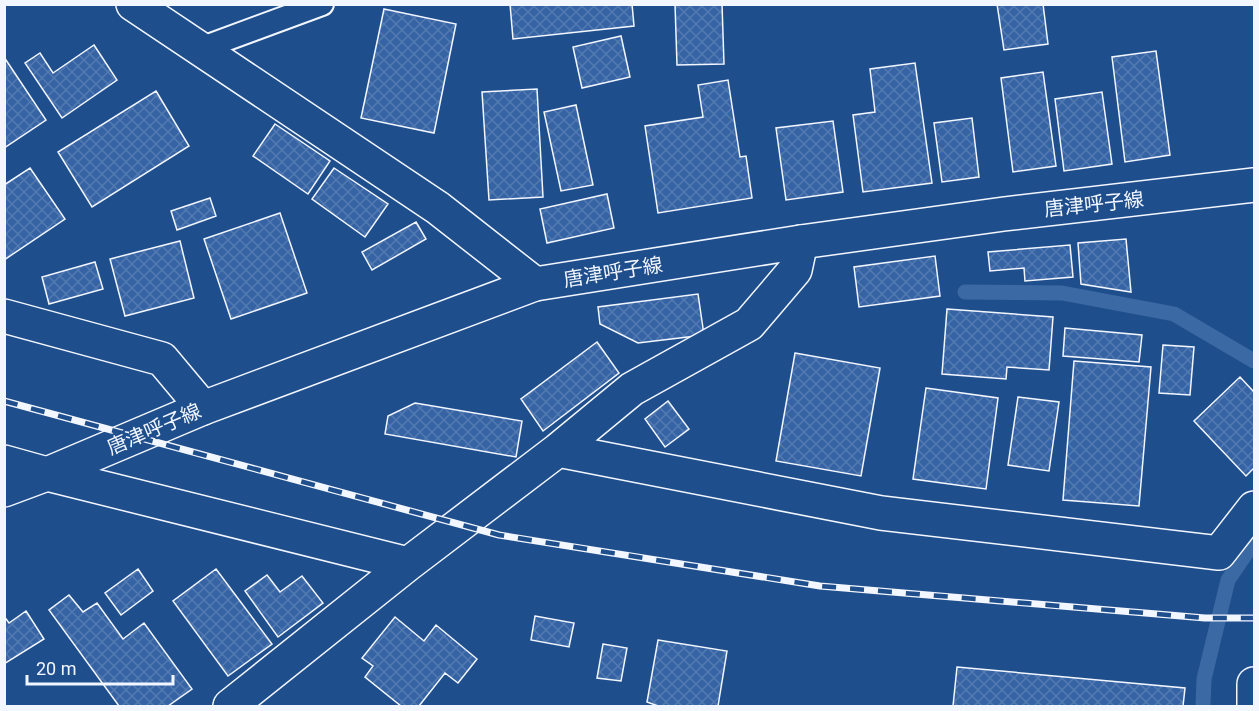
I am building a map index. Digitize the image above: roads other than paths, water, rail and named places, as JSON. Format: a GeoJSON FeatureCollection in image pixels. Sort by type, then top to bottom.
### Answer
{"type":"FeatureCollection","features":[{"type":"Feature","properties":{"kind":"street"},"geometry":{"type":"LineString","coordinates":[[133,4],[438,208],[535,284]]}},
{"type":"Feature","properties":{"kind":"street","name":"唐津呼子線"},"geometry":{"type":"LineString","coordinates":[[4,490],[203,408],[535,284],[801,242],[1004,214],[1254,185]]}},
{"type":"Feature","properties":{"kind":"street"},"geometry":{"type":"LineString","coordinates":[[230,706],[408,564],[558,450],[632,389],[749,324],[795,270],[801,242]]}},
{"type":"Feature","properties":{"kind":"street"},"geometry":{"type":"LineString","coordinates":[[4,316],[162,359],[203,408]]}},
{"type":"Feature","properties":{"kind":"street"},"geometry":{"type":"LineString","coordinates":[[558,450],[881,513],[1220,553],[1254,508]]}},
{"type":"Feature","properties":{"kind":"street"},"geometry":{"type":"LineString","coordinates":[[4,462],[408,564]]}},
{"type":"Feature","properties":{"kind":"street"},"geometry":{"type":"LineString","coordinates":[[1254,684],[1254,706]]}},
{"type":"Feature","properties":{"kind":"lane"},"geometry":{"type":"LineString","coordinates":[[200,50],[322,4]]}},
{"type":"Feature","properties":{"kind":"waterway"},"geometry":{"type":"LineString","coordinates":[[965,292],[1062,293],[1174,314],[1254,361]]}},
{"type":"Feature","properties":{"kind":"waterway"},"geometry":{"type":"LineString","coordinates":[[1203,706],[1204,679],[1228,580],[1254,542]]}},
{"type":"Feature","properties":{"kind":"railway"},"geometry":{"type":"LineString","coordinates":[[4,401],[499,535],[820,586],[1205,618],[1254,618]]}}]}
